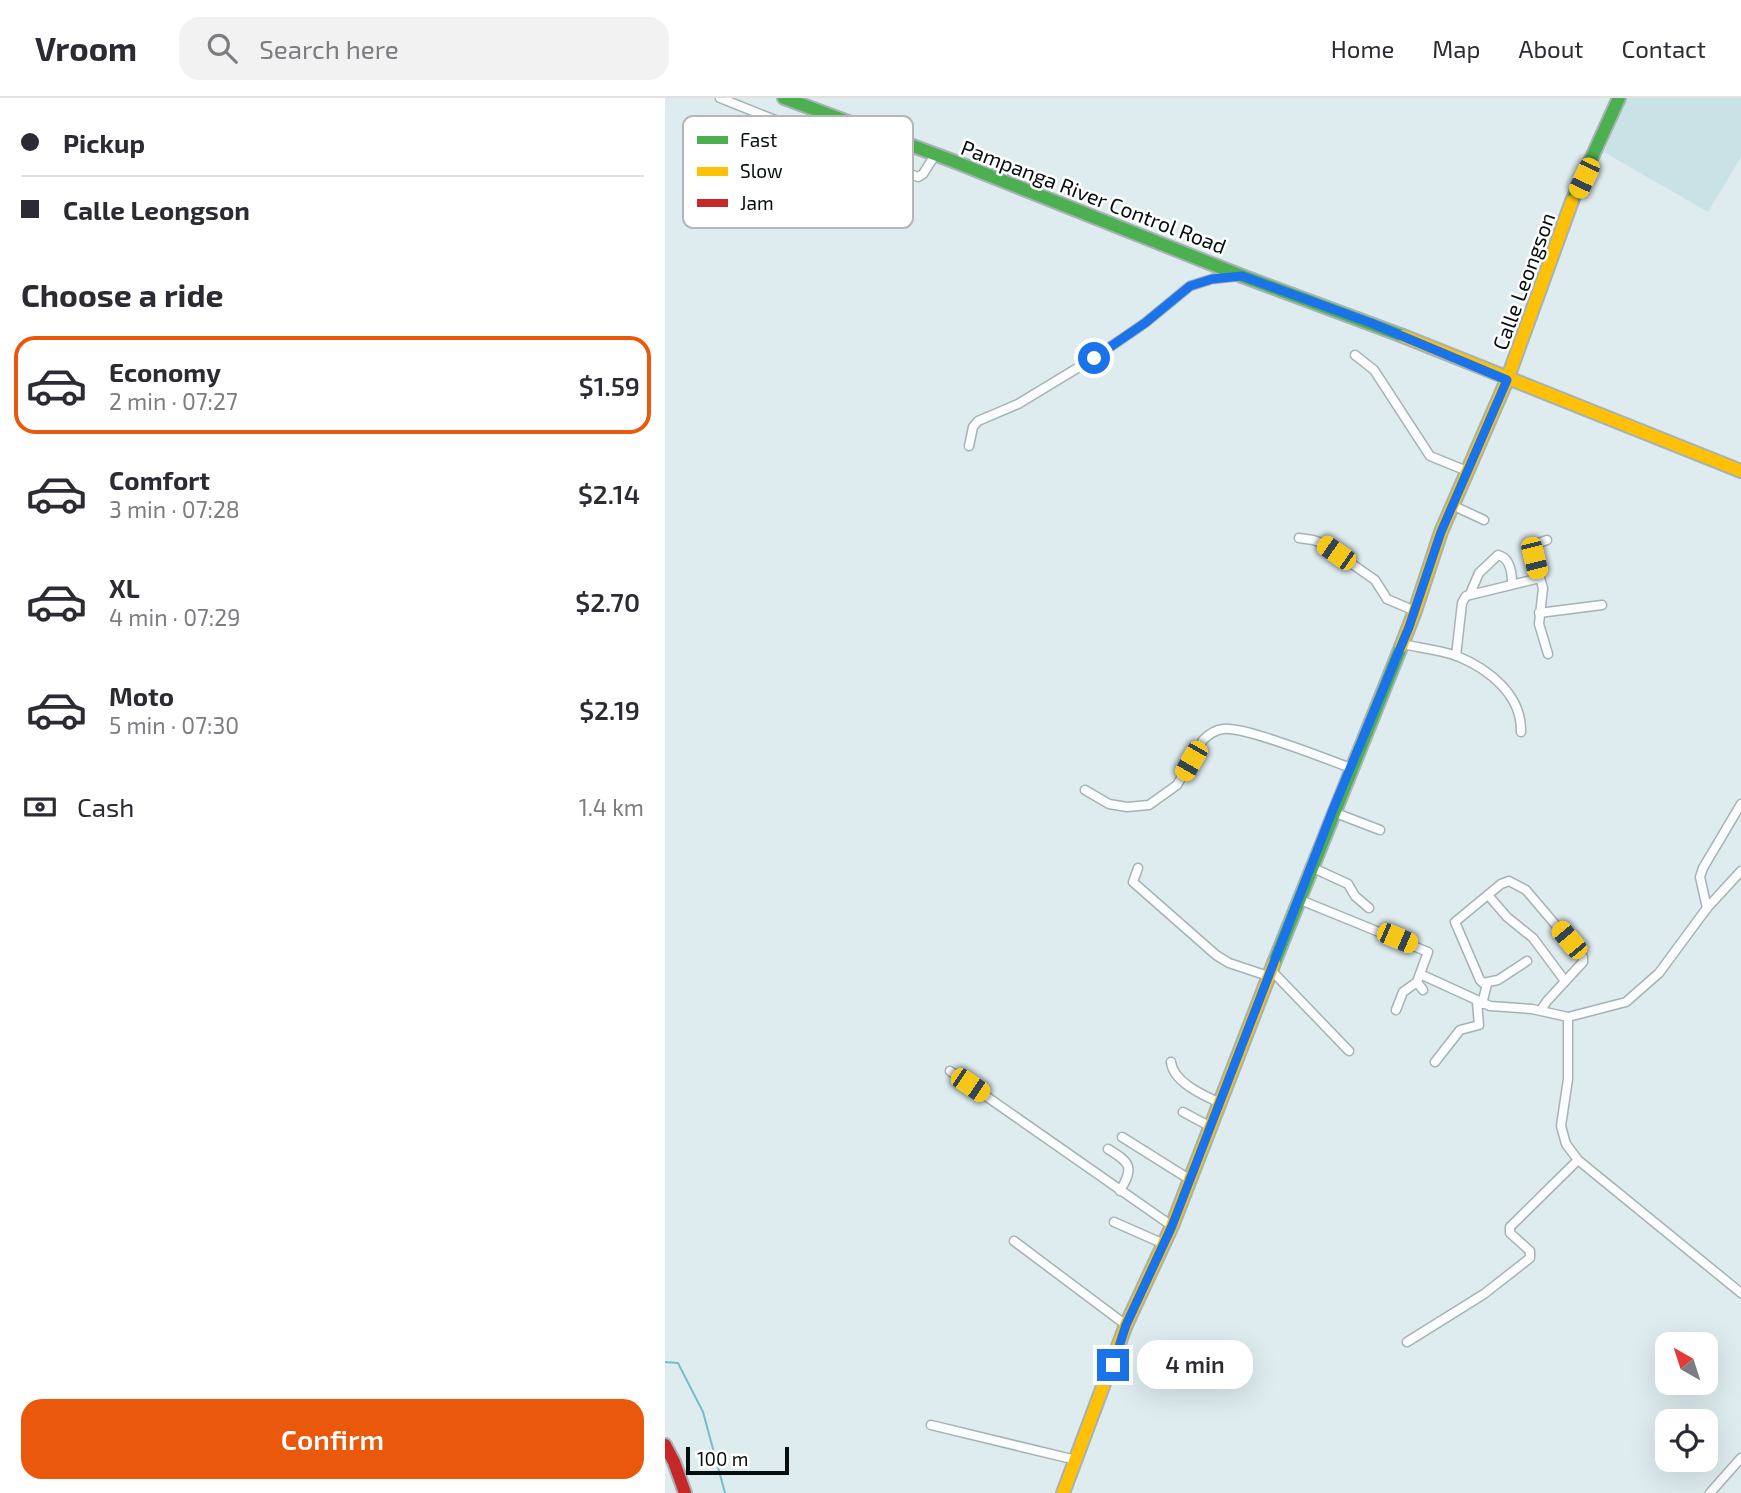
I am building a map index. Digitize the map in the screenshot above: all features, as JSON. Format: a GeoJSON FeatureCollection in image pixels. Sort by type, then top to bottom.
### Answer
{"type":"FeatureCollection","features":[{"type":"Feature","properties":{"kind":"main road","name":"Pampanga River Control Road"},"geometry":{"type":"LineString","coordinates":[[784,98],[832,116]]}},
{"type":"Feature","properties":{"kind":"main road","name":"Calle Leongson"},"geometry":{"type":"LineString","coordinates":[[1063,1493],[1126,1325],[1172,1226],[1332,812],[1415,611],[1441,532],[1507,380],[1573,202],[1619,98]]}},
{"type":"Feature","properties":{"kind":"main road","name":"Pampanga River Control Road"},"geometry":{"type":"LineString","coordinates":[[913,147],[1242,276],[1371,323],[1507,380],[1741,471]]}},
{"type":"Feature","properties":{"kind":"main road"},"geometry":{"type":"LineString","coordinates":[[665,1445],[685,1493]]}},
{"type":"Feature","properties":{"kind":"street"},"geometry":{"type":"LineString","coordinates":[[720,98],[765,116]]}},
{"type":"Feature","properties":{"kind":"street"},"geometry":{"type":"LineString","coordinates":[[913,175],[918,177],[923,174],[935,155]]}},
{"type":"Feature","properties":{"kind":"street"},"geometry":{"type":"LineString","coordinates":[[969,446],[973,427],[978,421],[1018,404],[1094,358],[1145,323],[1190,286],[1212,279],[1242,276]]}},
{"type":"Feature","properties":{"kind":"street"},"geometry":{"type":"LineString","coordinates":[[1355,355],[1374,370],[1430,456],[1467,471]]}},
{"type":"Feature","properties":{"kind":"street"},"geometry":{"type":"LineString","coordinates":[[1454,506],[1484,520]]}},
{"type":"Feature","properties":{"kind":"street"},"geometry":{"type":"LineString","coordinates":[[1299,538],[1322,543],[1375,580],[1387,599],[1415,611]]}},
{"type":"Feature","properties":{"kind":"street"},"geometry":{"type":"LineString","coordinates":[[1547,540],[1536,544],[1532,550],[1543,588],[1539,624],[1548,654]]}},
{"type":"Feature","properties":{"kind":"street"},"geometry":{"type":"LineString","coordinates":[[1456,656],[1462,603],[1470,594],[1479,573],[1498,555],[1504,556],[1509,563],[1512,583]]}},
{"type":"Feature","properties":{"kind":"street"},"geometry":{"type":"LineString","coordinates":[[1470,594],[1539,578]]}},
{"type":"Feature","properties":{"kind":"street"},"geometry":{"type":"LineString","coordinates":[[1539,613],[1602,605]]}},
{"type":"Feature","properties":{"kind":"street"},"geometry":{"type":"LineString","coordinates":[[1402,644],[1456,656],[1482,669],[1507,691],[1518,708],[1521,732]]}},
{"type":"Feature","properties":{"kind":"street"},"geometry":{"type":"LineString","coordinates":[[1084,790],[1109,804],[1127,807],[1149,805],[1177,785],[1203,740],[1210,734],[1226,729],[1351,768]]}},
{"type":"Feature","properties":{"kind":"street"},"geometry":{"type":"LineString","coordinates":[[1707,908],[1700,877],[1703,867],[1741,804]]}},
{"type":"Feature","properties":{"kind":"street"},"geometry":{"type":"LineString","coordinates":[[1332,812],[1380,830]]}},
{"type":"Feature","properties":{"kind":"street"},"geometry":{"type":"LineString","coordinates":[[1311,867],[1346,883],[1355,896],[1369,908]]}},
{"type":"Feature","properties":{"kind":"street"},"geometry":{"type":"LineString","coordinates":[[1138,868],[1133,879],[1136,887],[1229,963],[1269,973],[1349,1051]]}},
{"type":"Feature","properties":{"kind":"street"},"geometry":{"type":"LineString","coordinates":[[1419,978],[1480,1002],[1541,1010],[1568,1017],[1626,1002],[1659,972],[1707,908],[1741,871]]}},
{"type":"Feature","properties":{"kind":"street"},"geometry":{"type":"LineString","coordinates":[[1527,961],[1499,980],[1487,984],[1480,980],[1455,922],[1500,884],[1509,881],[1526,890],[1583,957],[1583,962],[1541,1010]]}},
{"type":"Feature","properties":{"kind":"street"},"geometry":{"type":"LineString","coordinates":[[1489,895],[1507,918],[1533,939],[1565,981]]}},
{"type":"Feature","properties":{"kind":"street"},"geometry":{"type":"LineString","coordinates":[[1298,899],[1428,952],[1419,978],[1403,992],[1396,1010]]}},
{"type":"Feature","properties":{"kind":"street"},"geometry":{"type":"LineString","coordinates":[[1419,978],[1423,990]]}},
{"type":"Feature","properties":{"kind":"street"},"geometry":{"type":"LineString","coordinates":[[1435,1062],[1461,1030],[1479,1024],[1480,1002],[1487,984]]}},
{"type":"Feature","properties":{"kind":"street"},"geometry":{"type":"LineString","coordinates":[[1568,1017],[1568,1079],[1561,1126],[1566,1144],[1578,1160],[1741,1293]]}},
{"type":"Feature","properties":{"kind":"street"},"geometry":{"type":"LineString","coordinates":[[1171,1062],[1174,1072],[1185,1082],[1220,1103]]}},
{"type":"Feature","properties":{"kind":"street"},"geometry":{"type":"LineString","coordinates":[[950,1071],[1172,1226]]}},
{"type":"Feature","properties":{"kind":"street"},"geometry":{"type":"LineString","coordinates":[[1182,1112],[1211,1127]]}},
{"type":"Feature","properties":{"kind":"street"},"geometry":{"type":"LineString","coordinates":[[1122,1137],[1189,1180]]}},
{"type":"Feature","properties":{"kind":"street"},"geometry":{"type":"LineString","coordinates":[[1108,1149],[1122,1158],[1129,1168],[1129,1174],[1120,1191]]}},
{"type":"Feature","properties":{"kind":"street"},"geometry":{"type":"LineString","coordinates":[[1407,1342],[1484,1294],[1530,1258],[1529,1251],[1510,1233],[1510,1227],[1578,1160]]}},
{"type":"Feature","properties":{"kind":"street"},"geometry":{"type":"LineString","coordinates":[[1114,1222],[1164,1244]]}},
{"type":"Feature","properties":{"kind":"street"},"geometry":{"type":"LineString","coordinates":[[1014,1241],[1126,1325]]}},
{"type":"Feature","properties":{"kind":"street"},"geometry":{"type":"LineString","coordinates":[[931,1425],[1076,1460]]}},
{"type":"Feature","properties":{"kind":"street"},"geometry":{"type":"LineString","coordinates":[[1710,1493],[1741,1458]]}},
{"type":"Feature","properties":{"kind":"shaded area"},"geometry":{"type":"Polygon","coordinates":[[[1626,98],[1741,98],[1741,157],[1708,212],[1604,152],[1626,98]]]}},
{"type":"Feature","properties":{"kind":"waterway"},"geometry":{"type":"LineString","coordinates":[[665,1362],[678,1363],[703,1412],[725,1493]]}},
{"type":"Feature","properties":{"kind":"traffic: fast"},"geometry":{"type":"LineString","coordinates":[[784,98],[832,116]]}},
{"type":"Feature","properties":{"kind":"traffic: fast"},"geometry":{"type":"LineString","coordinates":[[1572,201],[1619,98]]}},
{"type":"Feature","properties":{"kind":"traffic: fast"},"geometry":{"type":"LineString","coordinates":[[913,146],[1242,276],[1403,336]]}},
{"type":"Feature","properties":{"kind":"traffic: fast"},"geometry":{"type":"LineString","coordinates":[[1274,963],[1401,647]]}},
{"type":"Feature","properties":{"kind":"traffic: slow"},"geometry":{"type":"LineString","coordinates":[[1401,647],[1441,532],[1507,380],[1572,201]]}},
{"type":"Feature","properties":{"kind":"traffic: slow"},"geometry":{"type":"LineString","coordinates":[[1403,336],[1741,471]]}},
{"type":"Feature","properties":{"kind":"traffic: slow"},"geometry":{"type":"LineString","coordinates":[[1063,1493],[1126,1325],[1172,1226],[1274,963]]}},
{"type":"Feature","properties":{"kind":"traffic: jam"},"geometry":{"type":"LineString","coordinates":[[665,1445],[685,1493]]}},
{"type":"Feature","properties":{"kind":"route"},"geometry":{"type":"LineString","coordinates":[[1094,358],[1145,323],[1190,286],[1212,279],[1242,276],[1371,323],[1507,380],[1441,532],[1409,627],[1332,812],[1172,1226],[1126,1325],[1113,1365]]}}]}
